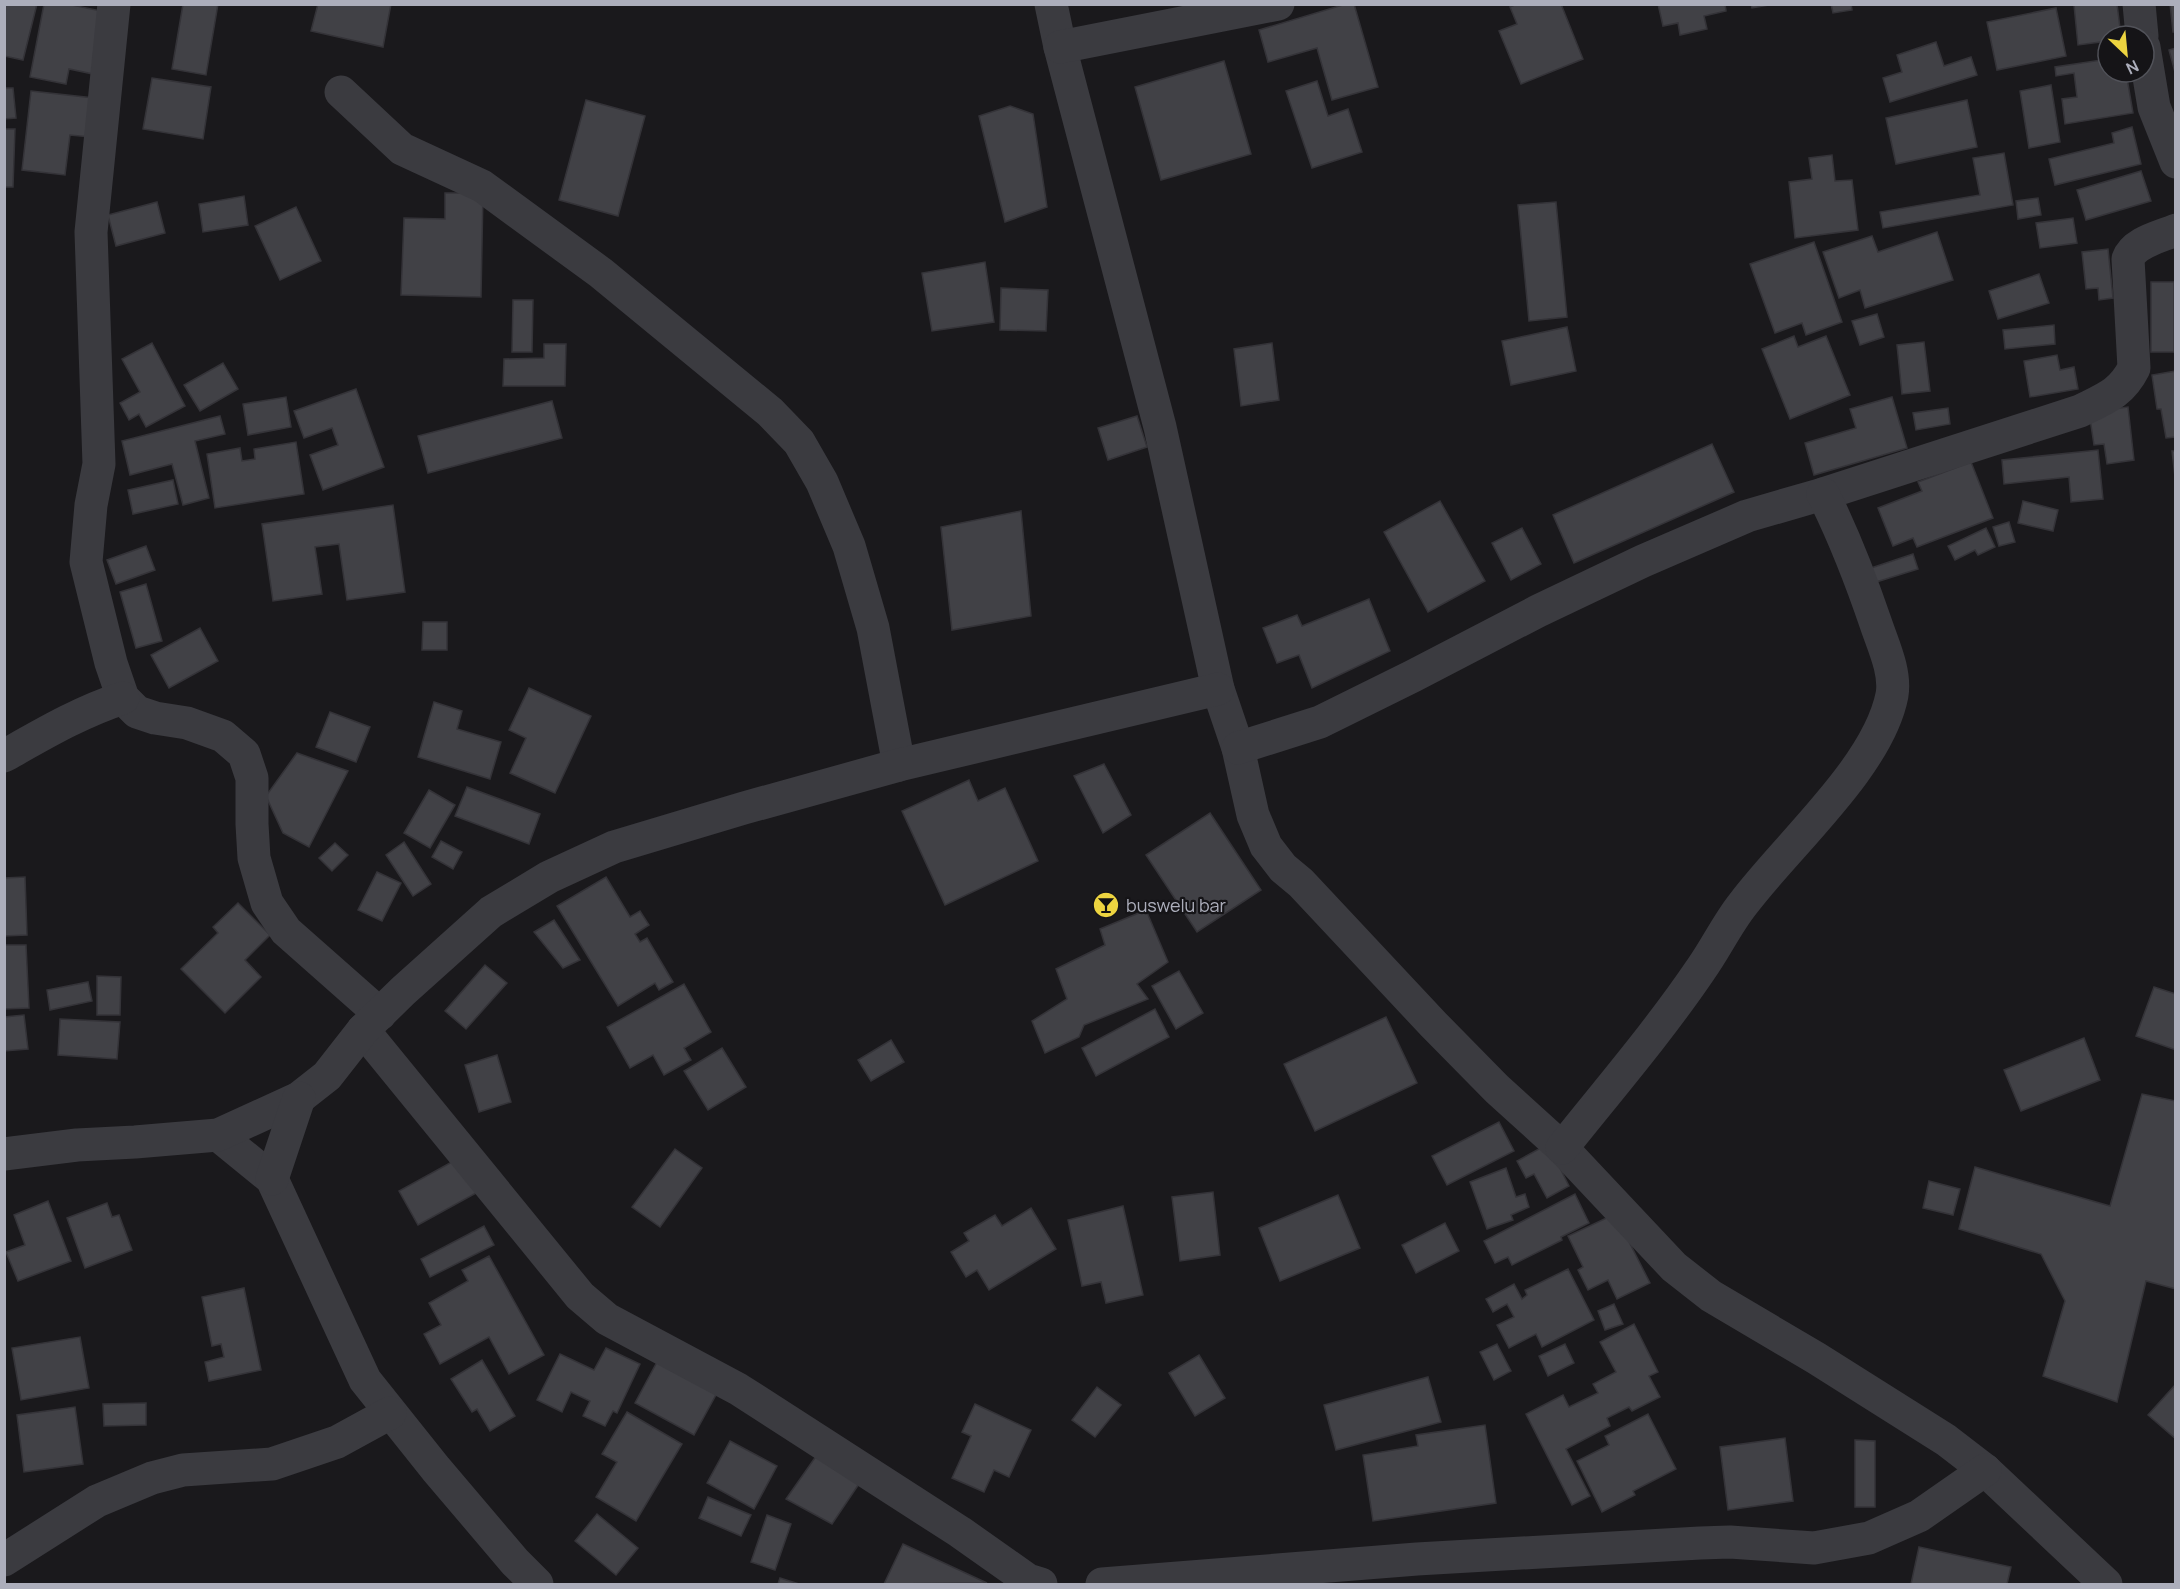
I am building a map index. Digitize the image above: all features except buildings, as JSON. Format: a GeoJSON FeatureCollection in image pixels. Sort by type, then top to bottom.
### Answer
{"type":"FeatureCollection","features":[{"type":"Feature","properties":{"kind":"street"},"geometry":{"type":"LineString","coordinates":[[114,4],[90,232],[99,464],[91,505],[86,562],[111,663],[123,699],[137,712],[155,718],[187,723],[224,736],[244,754],[252,778],[255,858],[267,903],[286,931],[372,1022],[579,1296],[607,1319],[738,1389],[960,1532],[1028,1580],[1041,1584]]}},
{"type":"Feature","properties":{"kind":"street"},"geometry":{"type":"LineString","coordinates":[[1051,4],[1060,47],[1160,427],[1218,689],[1238,748],[1253,815],[1266,846],[1283,868],[1301,884],[1497,1089],[1562,1148],[1674,1267],[1711,1296],[1816,1358],[1946,1440],[1985,1470],[2106,1584]]}},
{"type":"Feature","properties":{"kind":"street"},"geometry":{"type":"LineString","coordinates":[[1060,47],[1278,4]]}},
{"type":"Feature","properties":{"kind":"street"},"geometry":{"type":"LineString","coordinates":[[2139,4],[2141,24]]}},
{"type":"Feature","properties":{"kind":"street"},"geometry":{"type":"LineString","coordinates":[[2150,84],[2154,107],[2175,162]]}},
{"type":"Feature","properties":{"kind":"street"},"geometry":{"type":"LineString","coordinates":[[341,92],[402,149],[482,186],[602,273],[770,412],[798,442],[822,482],[849,546],[873,628],[899,765]]}},
{"type":"Feature","properties":{"kind":"street"},"geometry":{"type":"LineString","coordinates":[[1238,748],[1320,722],[1538,611],[1747,516],[1823,494],[2080,411],[2115,394],[2127,382],[2134,368],[2128,259],[2130,253],[2137,247],[2175,230]]}},
{"type":"Feature","properties":{"kind":"street"},"geometry":{"type":"LineString","coordinates":[[1562,1148],[1664,1020],[1701,969],[1742,904],[1822,811],[1863,759],[1885,718],[1892,692],[1889,661],[1859,574],[1823,494]]}},
{"type":"Feature","properties":{"kind":"street"},"geometry":{"type":"LineString","coordinates":[[4,1154],[77,1145],[218,1135],[299,1098],[327,1076],[372,1022],[491,912],[549,878],[614,847],[899,765],[1218,689]]}},
{"type":"Feature","properties":{"kind":"street"},"geometry":{"type":"LineString","coordinates":[[4,756],[65,721],[93,708],[123,699]]}},
{"type":"Feature","properties":{"kind":"street"},"geometry":{"type":"LineString","coordinates":[[272,1179],[299,1098]]}},
{"type":"Feature","properties":{"kind":"street"},"geometry":{"type":"LineString","coordinates":[[218,1135],[272,1179],[364,1380],[501,1545],[537,1584]]}},
{"type":"Feature","properties":{"kind":"street"},"geometry":{"type":"LineString","coordinates":[[4,1560],[97,1501],[152,1478],[183,1470],[272,1464],[337,1442],[390,1413]]}},
{"type":"Feature","properties":{"kind":"street"},"geometry":{"type":"LineString","coordinates":[[1102,1584],[1282,1578],[1417,1559],[1730,1542],[1814,1548],[1869,1538],[1919,1516],[1985,1470]]}},
{"type":"Feature","properties":{"kind":"place","name":"buswelu bar"},"geometry":{"type":"Point","coordinates":[1106,905]}}]}
